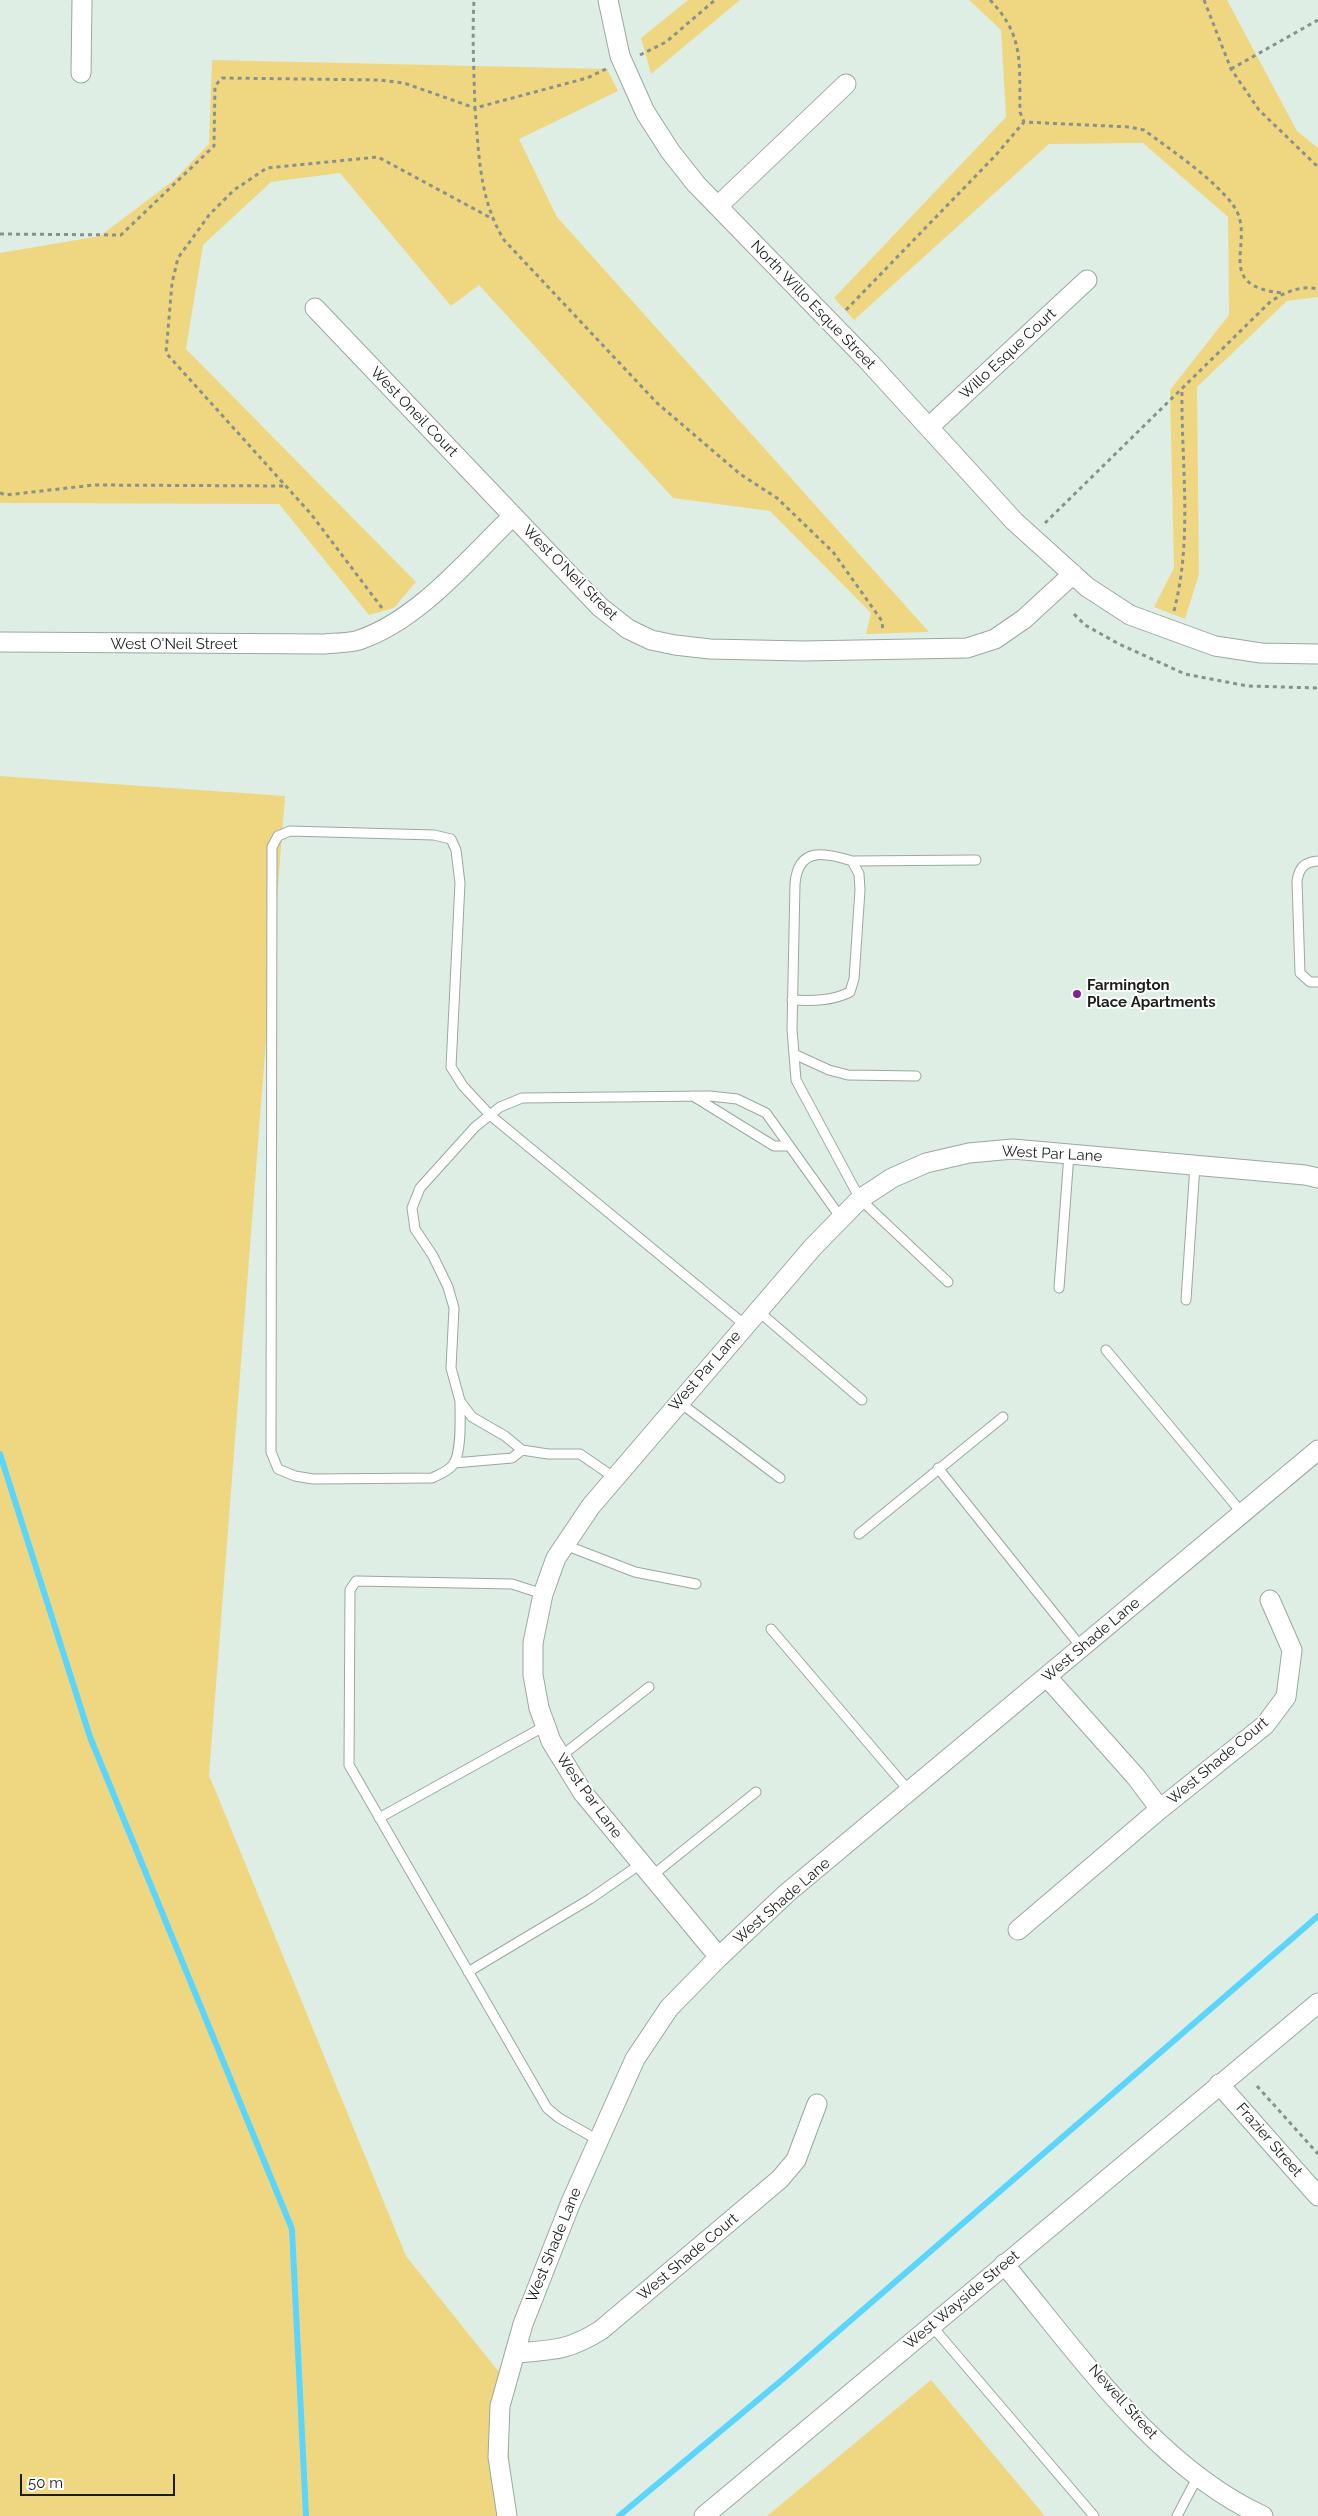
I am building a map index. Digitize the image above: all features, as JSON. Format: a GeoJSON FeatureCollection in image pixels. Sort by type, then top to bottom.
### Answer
{"type":"FeatureCollection","features":[{"type":"Feature","properties":{"kind":"street"},"geometry":{"type":"LineString","coordinates":[[81,74],[82,0]]}},
{"type":"Feature","properties":{"kind":"street","name":"North Willo Esque Street"},"geometry":{"type":"LineString","coordinates":[[608,0],[623,62],[645,112],[670,151],[718,206],[929,427],[1014,521],[1073,574]]}},
{"type":"Feature","properties":{"kind":"street"},"geometry":{"type":"LineString","coordinates":[[718,206],[846,84]]}},
{"type":"Feature","properties":{"kind":"street","name":"Willo Esque Court"},"geometry":{"type":"LineString","coordinates":[[929,427],[1087,280]]}},
{"type":"Feature","properties":{"kind":"street","name":"West Oneil Court"},"geometry":{"type":"LineString","coordinates":[[315,308],[513,516]]}},
{"type":"Feature","properties":{"kind":"street","name":"West O'Neil Street"},"geometry":{"type":"LineString","coordinates":[[0,642],[325,644],[358,640],[386,628],[410,612],[513,516],[600,607],[628,629],[651,640],[710,649],[803,651],[967,648],[995,640],[1017,624],[1073,574]]}},
{"type":"Feature","properties":{"kind":"street"},"geometry":{"type":"LineString","coordinates":[[1073,574],[1087,587],[1130,615],[1174,633],[1215,646],[1261,653],[1318,654]]}},
{"type":"Feature","properties":{"kind":"street","name":"West Par Lane"},"geometry":{"type":"LineString","coordinates":[[719,1957],[648,1869],[583,1793],[560,1757],[545,1726],[539,1708],[533,1675],[533,1643],[543,1594],[556,1558],[591,1506],[678,1402],[841,1218],[860,1198],[892,1178],[926,1163],[969,1153],[1013,1149],[1306,1175],[1318,1178]]}},
{"type":"Feature","properties":{"kind":"street","name":"West Shade Lane"},"geometry":{"type":"LineString","coordinates":[[507,2516],[498,2457],[500,2406],[526,2315],[571,2202],[634,2059],[669,2008],[719,1957],[787,1893],[1318,1450]]}},
{"type":"Feature","properties":{"kind":"street","name":"West Shade Court"},"geometry":{"type":"LineString","coordinates":[[1018,1930],[1160,1809],[1265,1725],[1286,1697],[1292,1650],[1270,1600]]}},
{"type":"Feature","properties":{"kind":"street","name":"West Shade Court"},"geometry":{"type":"LineString","coordinates":[[1047,1677],[1136,1777],[1160,1809]]}},
{"type":"Feature","properties":{"kind":"street","name":"West Wayside Street"},"geometry":{"type":"LineString","coordinates":[[704,2516],[931,2324],[1318,2003]]}},
{"type":"Feature","properties":{"kind":"street","name":"Frazier Street"},"geometry":{"type":"LineString","coordinates":[[1220,2084],[1318,2196]]}},
{"type":"Feature","properties":{"kind":"street","name":"West Shade Court"},"geometry":{"type":"LineString","coordinates":[[515,2353],[556,2350],[579,2344],[601,2330],[780,2179],[796,2160],[817,2104]]}},
{"type":"Feature","properties":{"kind":"street","name":"Newell Street"},"geometry":{"type":"LineString","coordinates":[[1004,2264],[1148,2432],[1198,2476],[1220,2492],[1263,2516]]}},
{"type":"Feature","properties":{"kind":"lane"},"geometry":{"type":"LineString","coordinates":[[745,1325],[490,1115],[463,1086],[451,1067],[460,883],[456,850],[450,839],[434,835],[290,831],[278,836],[272,847],[271,1452],[278,1469],[295,1476],[314,1479],[432,1478],[447,1471],[454,1463],[458,1443],[460,1401],[451,1368],[452,1301],[448,1287],[433,1256],[414,1228],[412,1208],[420,1188],[475,1126],[490,1115],[500,1107],[522,1098],[692,1096],[737,1099],[766,1113],[841,1218]]}},
{"type":"Feature","properties":{"kind":"lane"},"geometry":{"type":"LineString","coordinates":[[948,1282],[860,1198],[796,1080],[792,1000],[796,869],[802,860],[811,855],[837,856],[852,861],[976,860]]}},
{"type":"Feature","properties":{"kind":"lane"},"geometry":{"type":"LineString","coordinates":[[792,1000],[818,1001],[850,992],[854,979],[860,890],[859,874],[852,861]]}},
{"type":"Feature","properties":{"kind":"lane"},"geometry":{"type":"LineString","coordinates":[[1318,861],[1302,866],[1298,871],[1297,882],[1300,973],[1310,982],[1318,982]]}},
{"type":"Feature","properties":{"kind":"lane"},"geometry":{"type":"LineString","coordinates":[[794,1054],[829,1070],[848,1075],[916,1076]]}},
{"type":"Feature","properties":{"kind":"lane"},"geometry":{"type":"LineString","coordinates":[[692,1096],[774,1146],[789,1146]]}},
{"type":"Feature","properties":{"kind":"lane"},"geometry":{"type":"LineString","coordinates":[[1059,1288],[1069,1154]]}},
{"type":"Feature","properties":{"kind":"lane"},"geometry":{"type":"LineString","coordinates":[[1186,1300],[1194,1165]]}},
{"type":"Feature","properties":{"kind":"lane"},"geometry":{"type":"LineString","coordinates":[[758,1311],[862,1400]]}},
{"type":"Feature","properties":{"kind":"lane"},"geometry":{"type":"LineString","coordinates":[[1106,1350],[1242,1513]]}},
{"type":"Feature","properties":{"kind":"lane"},"geometry":{"type":"LineString","coordinates":[[460,1401],[472,1417],[505,1436],[522,1450],[548,1454],[580,1454],[615,1478]]}},
{"type":"Feature","properties":{"kind":"lane"},"geometry":{"type":"LineString","coordinates":[[678,1402],[780,1478]]}},
{"type":"Feature","properties":{"kind":"lane"},"geometry":{"type":"LineString","coordinates":[[859,1534],[1003,1417]]}},
{"type":"Feature","properties":{"kind":"lane"},"geometry":{"type":"LineString","coordinates":[[454,1463],[512,1458],[522,1450]]}},
{"type":"Feature","properties":{"kind":"lane"},"geometry":{"type":"LineString","coordinates":[[938,1468],[1082,1648]]}},
{"type":"Feature","properties":{"kind":"lane"},"geometry":{"type":"LineString","coordinates":[[565,1545],[635,1572],[696,1584]]}},
{"type":"Feature","properties":{"kind":"lane"},"geometry":{"type":"LineString","coordinates":[[543,1594],[512,1584],[356,1581],[350,1590],[349,1765],[547,2108],[559,2118],[598,2140]]}},
{"type":"Feature","properties":{"kind":"lane"},"geometry":{"type":"LineString","coordinates":[[771,1629],[910,1792]]}},
{"type":"Feature","properties":{"kind":"lane"},"geometry":{"type":"LineString","coordinates":[[560,1757],[649,1688]]}},
{"type":"Feature","properties":{"kind":"lane"},"geometry":{"type":"LineString","coordinates":[[379,1818],[545,1726]]}},
{"type":"Feature","properties":{"kind":"lane"},"geometry":{"type":"LineString","coordinates":[[468,1972],[590,1899],[648,1869],[756,1792]]}},
{"type":"Feature","properties":{"kind":"lane"},"geometry":{"type":"LineString","coordinates":[[931,2324],[1094,2516]]}},
{"type":"Feature","properties":{"kind":"lane"},"geometry":{"type":"LineString","coordinates":[[1176,2516],[1198,2476]]}},
{"type":"Feature","properties":{"kind":"path"},"geometry":{"type":"LineString","coordinates":[[474,0],[472,49],[482,182],[491,219],[504,240],[657,403],[740,474],[777,498],[832,552],[882,621],[883,636]]}},
{"type":"Feature","properties":{"kind":"path"},"geometry":{"type":"LineString","coordinates":[[0,234],[121,235],[214,146],[215,86],[222,78],[380,80],[404,83],[475,108],[587,78],[623,62],[666,42],[715,0]]}},
{"type":"Feature","properties":{"kind":"path"},"geometry":{"type":"LineString","coordinates":[[990,0],[1011,26],[1016,38],[1020,112],[1024,122]]}},
{"type":"Feature","properties":{"kind":"path"},"geometry":{"type":"LineString","coordinates":[[1204,0],[1231,69],[1259,110],[1318,167]]}},
{"type":"Feature","properties":{"kind":"path"},"geometry":{"type":"LineString","coordinates":[[1231,69],[1318,20]]}},
{"type":"Feature","properties":{"kind":"path"},"geometry":{"type":"LineString","coordinates":[[1024,122],[1129,127],[1144,130],[1220,191],[1233,205],[1240,217],[1240,266],[1244,277],[1260,289],[1284,293]]}},
{"type":"Feature","properties":{"kind":"path"},"geometry":{"type":"LineString","coordinates":[[846,310],[995,156],[1024,122]]}},
{"type":"Feature","properties":{"kind":"path"},"geometry":{"type":"LineString","coordinates":[[383,610],[311,514],[166,353],[178,258],[209,214],[234,190],[267,168],[378,157],[491,219]]}},
{"type":"Feature","properties":{"kind":"path"},"geometry":{"type":"LineString","coordinates":[[1045,523],[1270,301],[1289,290],[1303,288],[1318,289]]}},
{"type":"Feature","properties":{"kind":"path"},"geometry":{"type":"LineString","coordinates":[[1174,611],[1181,584],[1185,537],[1186,491],[1181,423],[1182,388]]}},
{"type":"Feature","properties":{"kind":"path"},"geometry":{"type":"LineString","coordinates":[[0,493],[6,495],[94,485],[285,486]]}},
{"type":"Feature","properties":{"kind":"path"},"geometry":{"type":"LineString","coordinates":[[1074,614],[1085,625],[1119,644],[1185,674],[1248,686],[1318,688]]}},
{"type":"Feature","properties":{"kind":"path"},"geometry":{"type":"LineString","coordinates":[[1257,2086],[1318,2154]]}},
{"type":"Feature","properties":{"kind":"shaded area"},"geometry":{"type":"Polygon","coordinates":[[[688,0],[740,0],[651,74],[641,38],[688,0]]]}},
{"type":"Feature","properties":{"kind":"shaded area"},"geometry":{"type":"Polygon","coordinates":[[[969,0],[1227,0],[1297,131],[1318,148],[1318,297],[1287,301],[1197,387],[1199,574],[1185,619],[1154,607],[1174,568],[1170,390],[1229,315],[1228,217],[1143,143],[1049,144],[854,320],[834,298],[1006,117],[1001,30],[969,0]]]}},
{"type":"Feature","properties":{"kind":"shaded area"},"geometry":{"type":"Polygon","coordinates":[[[212,60],[607,69],[618,91],[519,139],[557,217],[929,632],[866,634],[871,613],[770,511],[673,498],[479,285],[451,306],[340,173],[271,182],[203,245],[186,349],[416,582],[394,608],[369,615],[279,504],[0,503],[0,253],[100,236],[174,180],[209,144],[212,60]]]}},
{"type":"Feature","properties":{"kind":"shaded area"},"geometry":{"type":"Polygon","coordinates":[[[0,776],[285,796],[209,1775],[406,2256],[507,2382],[511,2516],[0,2516],[0,776]]]}},
{"type":"Feature","properties":{"kind":"shaded area"},"geometry":{"type":"Polygon","coordinates":[[[931,2380],[1045,2516],[767,2516],[931,2380]]]}},
{"type":"Feature","properties":{"kind":"waterway"},"geometry":{"type":"LineString","coordinates":[[0,1454],[90,1737],[292,2229],[306,2516]]}},
{"type":"Feature","properties":{"kind":"waterway"},"geometry":{"type":"LineString","coordinates":[[619,2516],[783,2379],[1318,1916]]}},
{"type":"Feature","properties":{"kind":"place","name":"Farmington Place Apartments"},"geometry":{"type":"Point","coordinates":[1077,994]}}]}
